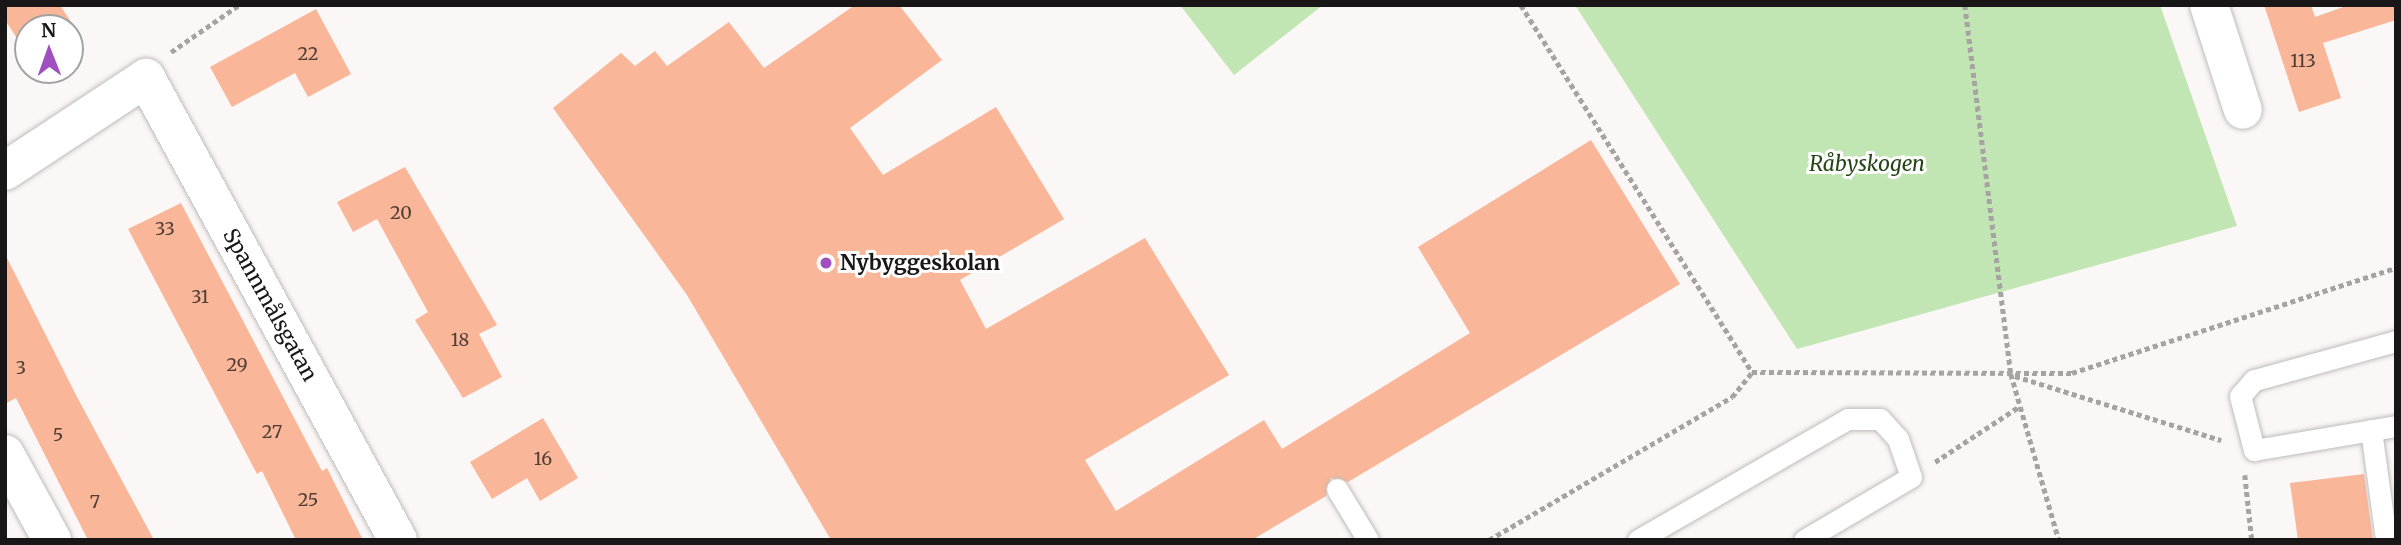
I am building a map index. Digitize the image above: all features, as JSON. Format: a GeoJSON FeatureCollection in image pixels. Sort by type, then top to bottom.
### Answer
{"type":"FeatureCollection","features":[{"type":"Feature","properties":{"kind":"street"},"geometry":{"type":"LineString","coordinates":[[2209,5],[2243,110]]}},
{"type":"Feature","properties":{"kind":"street"},"geometry":{"type":"LineString","coordinates":[[5,171],[143,80]]}},
{"type":"Feature","properties":{"kind":"street","name":"Spannmålsgatan"},"geometry":{"type":"LineString","coordinates":[[143,80],[398,540]]}},
{"type":"Feature","properties":{"kind":"street"},"geometry":{"type":"LineString","coordinates":[[5,454],[52,540]]}},
{"type":"Feature","properties":{"kind":"lane"},"geometry":{"type":"LineString","coordinates":[[2396,341],[2254,380],[2241,396],[2253,450],[2396,426]]}},
{"type":"Feature","properties":{"kind":"lane"},"geometry":{"type":"LineString","coordinates":[[1638,540],[1848,419],[1880,419],[1898,439],[1910,477],[1804,540]]}},
{"type":"Feature","properties":{"kind":"lane"},"geometry":{"type":"LineString","coordinates":[[2371,430],[2386,540]]}},
{"type":"Feature","properties":{"kind":"lane"},"geometry":{"type":"LineString","coordinates":[[1337,489],[1368,540]]}},
{"type":"Feature","properties":{"kind":"path"},"geometry":{"type":"LineString","coordinates":[[143,80],[173,50],[239,5]]}},
{"type":"Feature","properties":{"kind":"path"},"geometry":{"type":"LineString","coordinates":[[1521,5],[1752,372]]}},
{"type":"Feature","properties":{"kind":"path"},"geometry":{"type":"LineString","coordinates":[[1965,5],[2011,374],[2059,540]]}},
{"type":"Feature","properties":{"kind":"path"},"geometry":{"type":"LineString","coordinates":[[1752,372],[2072,373],[2396,268]]}},
{"type":"Feature","properties":{"kind":"path"},"geometry":{"type":"LineString","coordinates":[[1489,540],[1732,397],[1752,372]]}},
{"type":"Feature","properties":{"kind":"path"},"geometry":{"type":"LineString","coordinates":[[2011,374],[2253,450],[2243,482],[2252,540]]}},
{"type":"Feature","properties":{"kind":"path"},"geometry":{"type":"LineString","coordinates":[[1910,477],[2020,406]]}},
{"type":"Feature","properties":{"kind":"green space"},"geometry":{"type":"Polygon","coordinates":[[[1180,5],[1323,5],[1234,75],[1180,5]]]}},
{"type":"Feature","properties":{"kind":"green space","name":"Råbyskogen"},"geometry":{"type":"Polygon","coordinates":[[[1575,5],[2160,5],[2237,226],[1797,349],[1575,5]]]}},
{"type":"Feature","properties":{"kind":"building"},"geometry":{"type":"Polygon","coordinates":[[[5,5],[60,5],[66,14],[14,14],[14,34],[5,20],[5,5]]]}},
{"type":"Feature","properties":{"kind":"building","name":"Nybyggeskolan"},"geometry":{"type":"Polygon","coordinates":[[[855,5],[899,5],[942,60],[850,128],[883,175],[996,107],[1064,219],[960,280],[986,329],[1145,238],[1229,375],[1085,460],[1116,511],[1264,420],[1282,449],[1470,333],[1418,247],[1591,140],[1680,284],[1348,482],[1331,478],[1326,496],[1252,540],[831,540],[687,295],[553,108],[621,53],[635,66],[655,51],[667,66],[729,22],[764,68],[855,5]]]}},
{"type":"Feature","properties":{"kind":"building"},"geometry":{"type":"Polygon","coordinates":[[[2264,5],[2311,5],[2315,17],[2349,5],[2396,5],[2396,20],[2323,43],[2341,98],[2299,112],[2264,5]]]}},
{"type":"Feature","properties":{"kind":"building"},"geometry":{"type":"Polygon","coordinates":[[[316,9],[351,74],[308,97],[295,73],[232,107],[210,67],[316,9]]]}},
{"type":"Feature","properties":{"kind":"building"},"geometry":{"type":"Polygon","coordinates":[[[405,167],[497,325],[479,334],[502,377],[463,398],[415,320],[428,312],[377,219],[353,232],[337,202],[405,167]]]}},
{"type":"Feature","properties":{"kind":"building"},"geometry":{"type":"Polygon","coordinates":[[[181,203],[322,471],[327,468],[363,540],[296,540],[262,471],[257,474],[128,229],[181,203]]]}},
{"type":"Feature","properties":{"kind":"building"},"geometry":{"type":"Polygon","coordinates":[[[5,254],[77,397],[154,540],[88,540],[16,398],[5,404],[5,254]]]}},
{"type":"Feature","properties":{"kind":"building"},"geometry":{"type":"Polygon","coordinates":[[[543,418],[578,478],[540,501],[527,478],[492,499],[470,462],[543,418]]]}},
{"type":"Feature","properties":{"kind":"building"},"geometry":{"type":"Polygon","coordinates":[[[2364,474],[2373,540],[2298,540],[2290,483],[2364,474]]]}},
{"type":"Feature","properties":{"kind":"place","name":"Nybyggeskolan"},"geometry":{"type":"Point","coordinates":[826,263]}}]}
